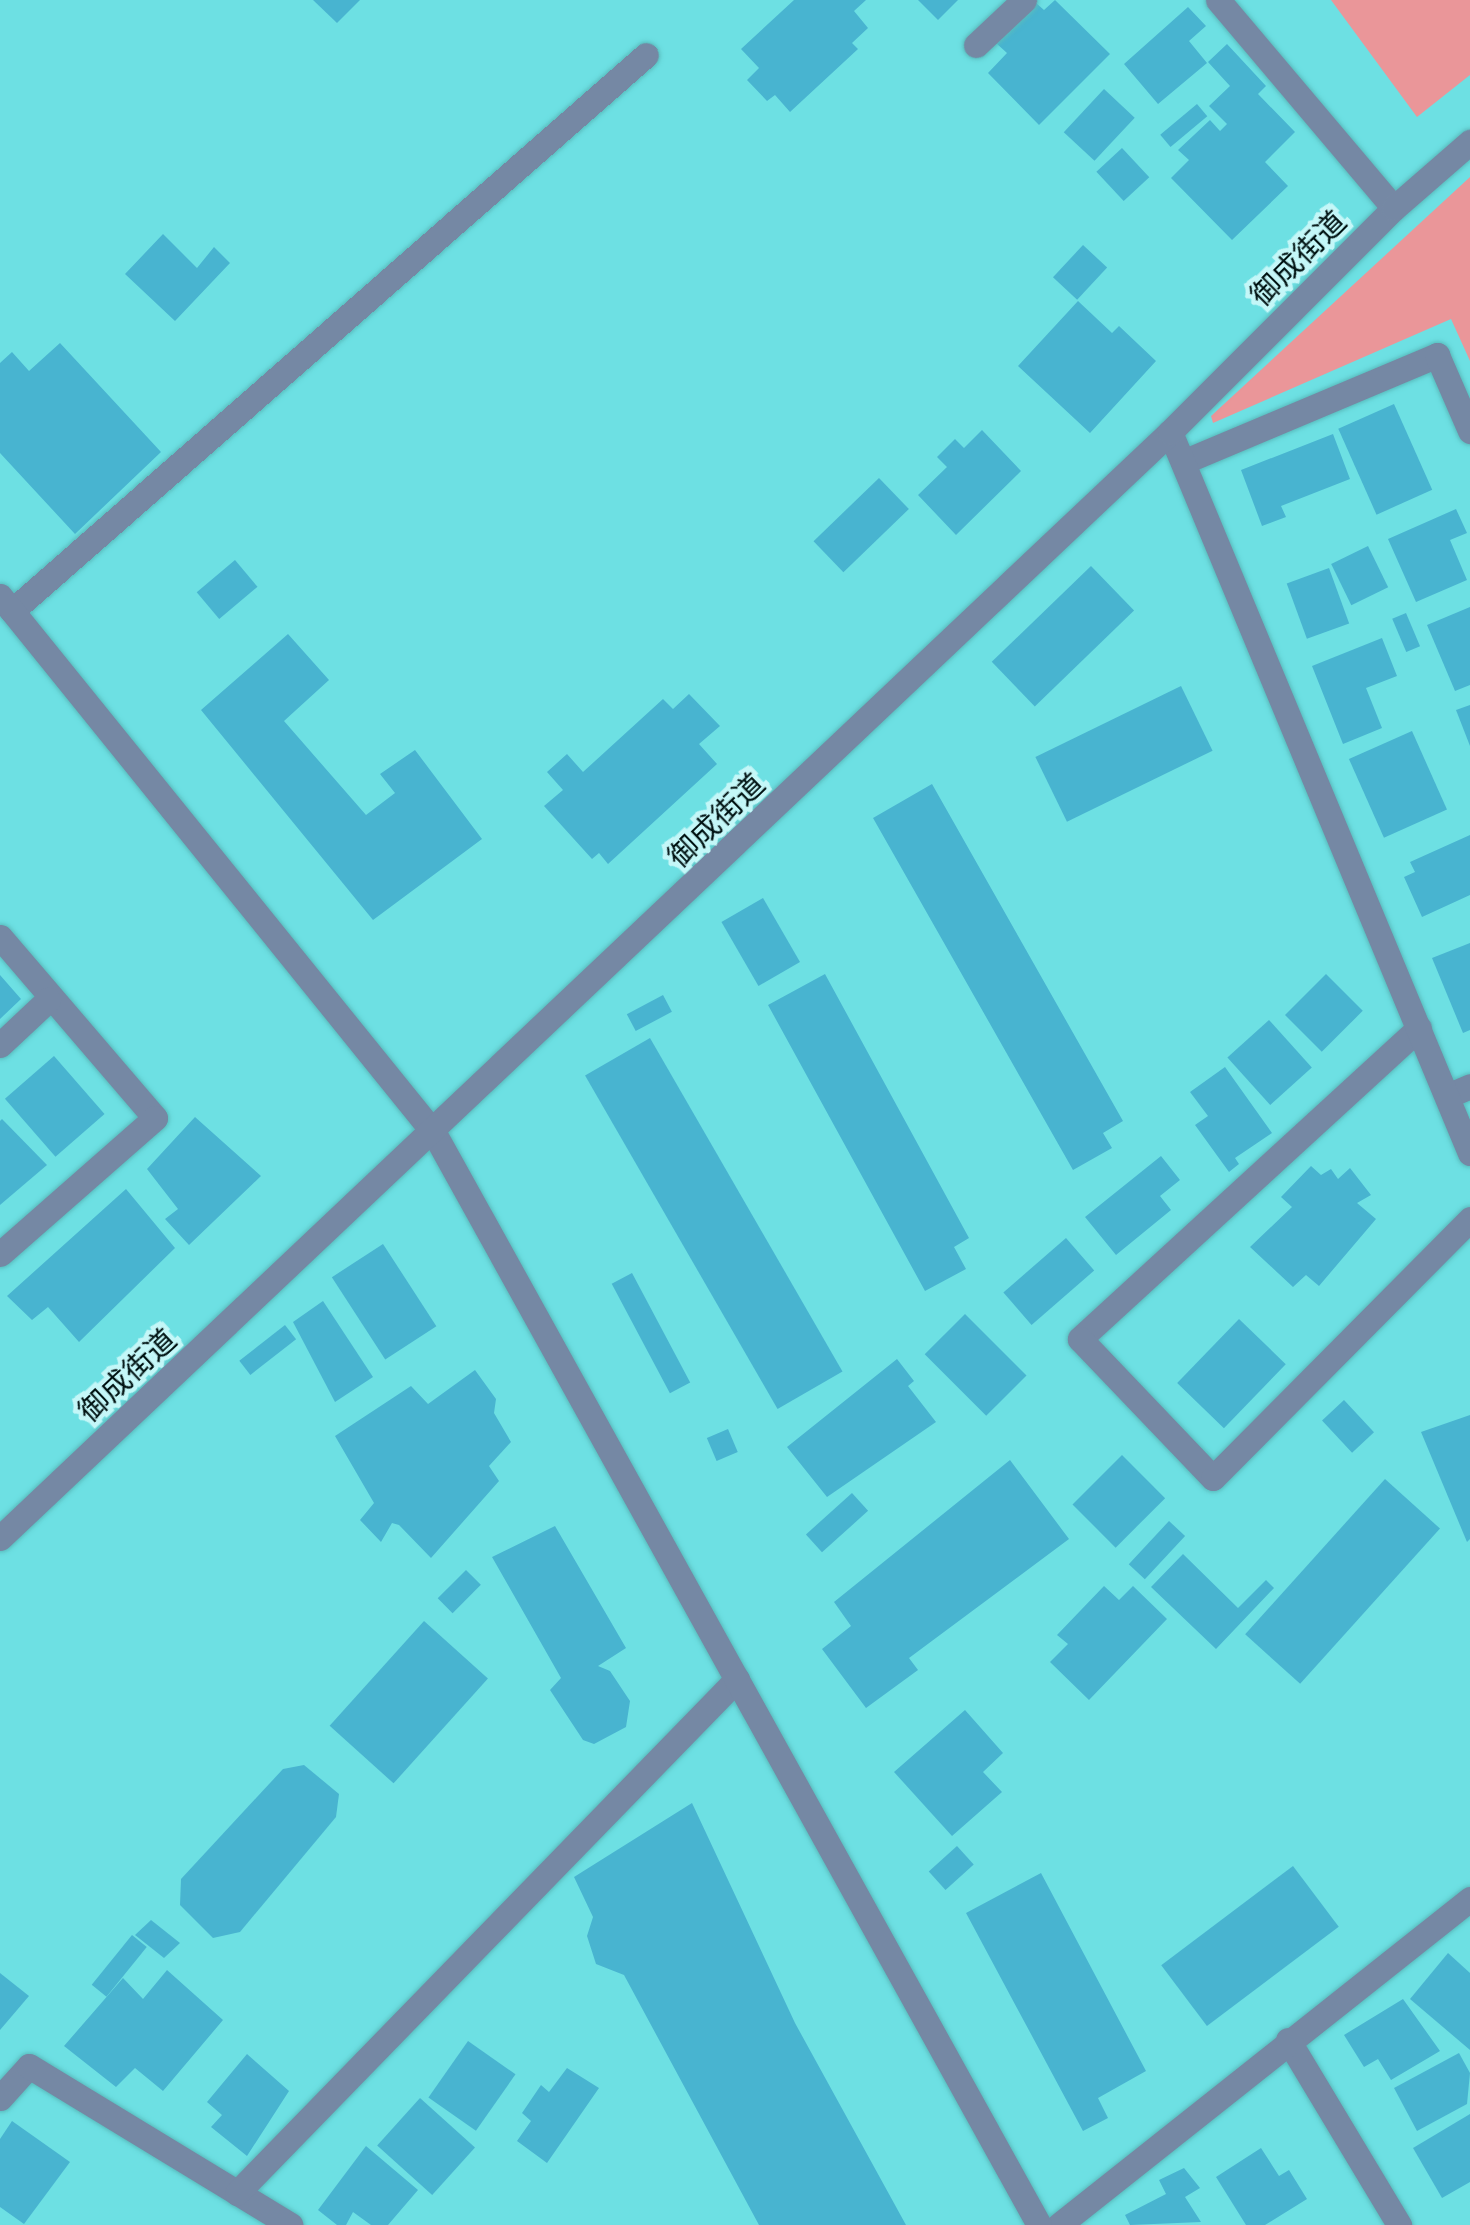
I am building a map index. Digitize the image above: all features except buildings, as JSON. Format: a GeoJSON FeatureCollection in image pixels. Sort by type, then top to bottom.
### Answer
{"type":"FeatureCollection","features":[{"type":"Feature","properties":{"kind":"street"},"geometry":{"type":"LineString","coordinates":[[976,45],[1024,0]]}},
{"type":"Feature","properties":{"kind":"street"},"geometry":{"type":"LineString","coordinates":[[1218,0],[1394,208]]}},
{"type":"Feature","properties":{"kind":"street"},"geometry":{"type":"LineString","coordinates":[[646,55],[6,604],[434,1133],[1039,2225]]}},
{"type":"Feature","properties":{"kind":"street","name":"御成街道"},"geometry":{"type":"LineString","coordinates":[[0,1538],[434,1133],[1170,432],[1394,208],[1470,142]]}},
{"type":"Feature","properties":{"kind":"street"},"geometry":{"type":"LineString","coordinates":[[1182,462],[1437,354],[1470,431]]}},
{"type":"Feature","properties":{"kind":"street"},"geometry":{"type":"LineString","coordinates":[[1170,432],[1419,1028],[1459,1091],[1470,1153]]}},
{"type":"Feature","properties":{"kind":"street"},"geometry":{"type":"LineString","coordinates":[[0,937],[48,1000],[155,1118],[0,1254]]}},
{"type":"Feature","properties":{"kind":"street"},"geometry":{"type":"LineString","coordinates":[[0,1044],[48,1000]]}},
{"type":"Feature","properties":{"kind":"street"},"geometry":{"type":"LineString","coordinates":[[1419,1028],[1080,1339],[1213,1478],[1470,1218]]}},
{"type":"Feature","properties":{"kind":"street"},"geometry":{"type":"LineString","coordinates":[[237,2192],[737,1680]]}},
{"type":"Feature","properties":{"kind":"street"},"geometry":{"type":"LineString","coordinates":[[1059,2225],[1288,2040],[1459,1922],[1470,1899]]}},
{"type":"Feature","properties":{"kind":"street"},"geometry":{"type":"LineString","coordinates":[[1288,2040],[1398,2225]]}},
{"type":"Feature","properties":{"kind":"street"},"geometry":{"type":"LineString","coordinates":[[0,2098],[29,2066],[290,2225]]}},
{"type":"Feature","properties":{"kind":"shaded area"},"geometry":{"type":"Polygon","coordinates":[[[1331,0],[1470,0],[1470,75],[1417,117],[1331,0]]]}},
{"type":"Feature","properties":{"kind":"shaded area"},"geometry":{"type":"Polygon","coordinates":[[[1470,177],[1470,361],[1451,319],[1213,423],[1211,416],[1470,177]]]}}]}
